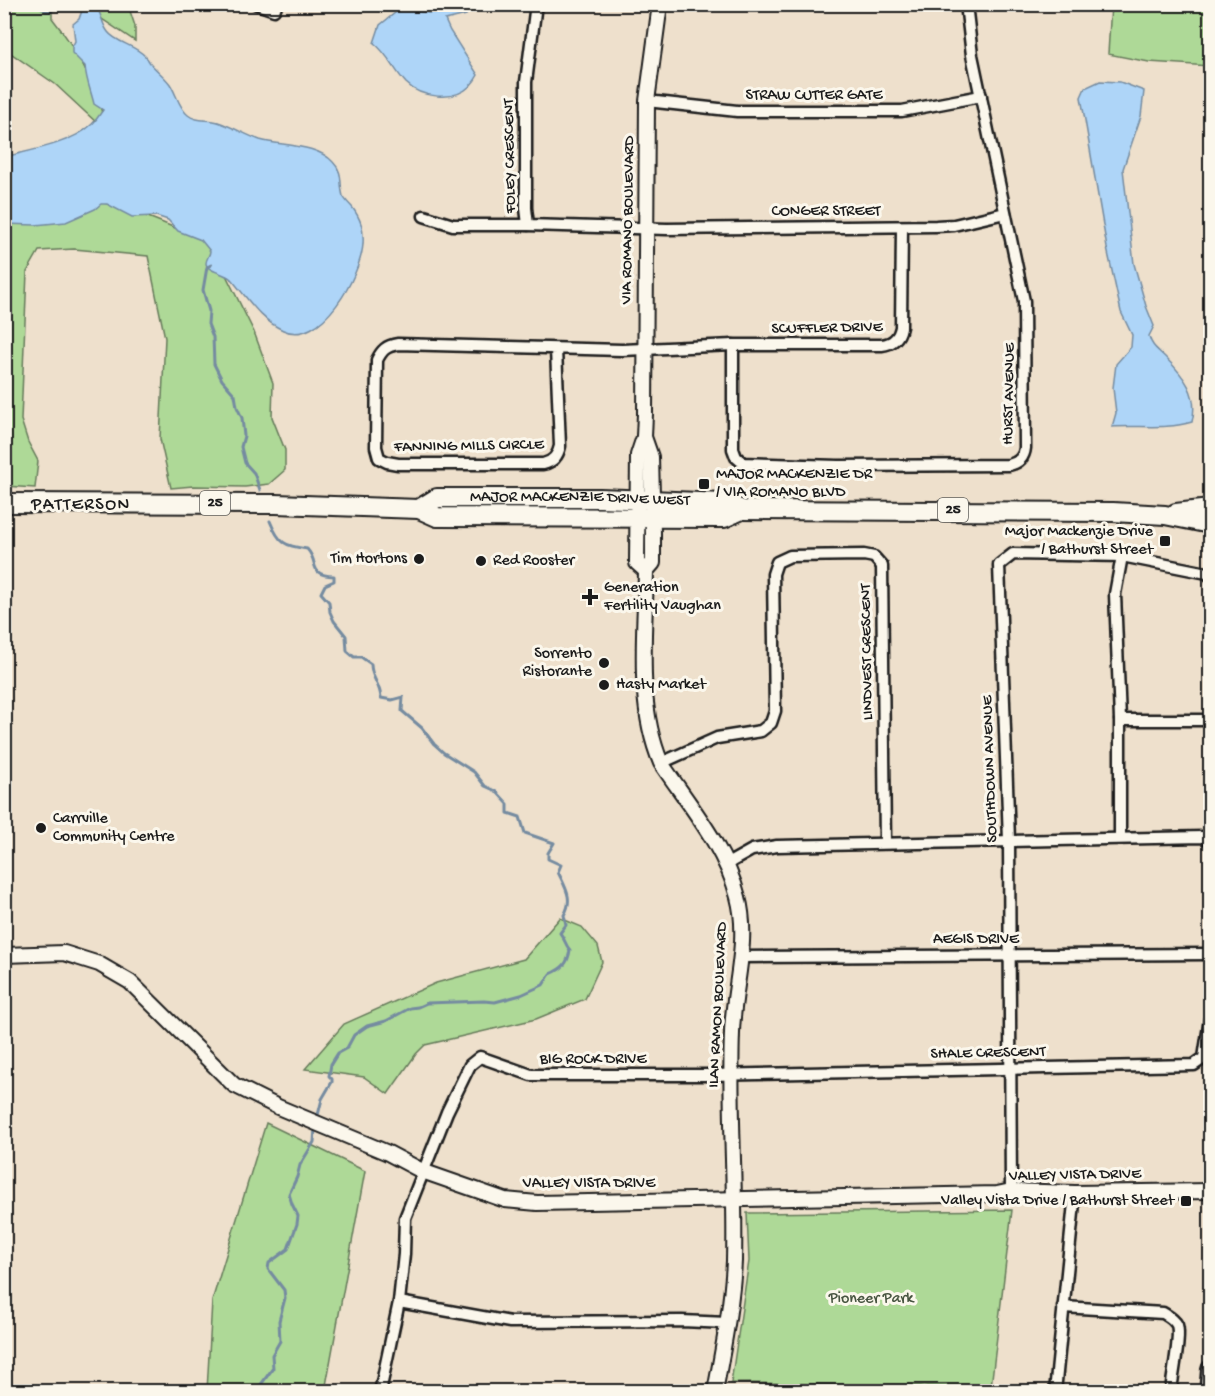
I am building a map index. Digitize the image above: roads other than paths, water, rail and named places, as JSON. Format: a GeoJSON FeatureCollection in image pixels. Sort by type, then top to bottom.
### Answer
{"type":"FeatureCollection","features":[{"type":"Feature","properties":{"kind":"main road","name":"MAJOR MACKENZIE DRIVE WEST"},"geometry":{"type":"LineString","coordinates":[[4,503],[276,504],[419,509],[437,517],[645,509],[724,503],[742,510],[1029,510],[1165,515],[1209,512]]}},
{"type":"Feature","properties":{"kind":"main road"},"geometry":{"type":"LineString","coordinates":[[1208,1392],[1210,1369]]}},
{"type":"Feature","properties":{"kind":"street"},"geometry":{"type":"LineString","coordinates":[[257,4],[274,10],[277,4]]}},
{"type":"Feature","properties":{"kind":"street","name":"FOLEY CRESCENT"},"geometry":{"type":"LineString","coordinates":[[536,4],[526,82],[525,175],[528,225],[645,228]]}},
{"type":"Feature","properties":{"kind":"street","name":"VIA ROMANO BOULEVARD"},"geometry":{"type":"LineString","coordinates":[[645,509],[651,457],[644,437],[647,101],[660,4]]}},
{"type":"Feature","properties":{"kind":"street","name":"HURST AVENUE"},"geometry":{"type":"LineString","coordinates":[[734,345],[733,450],[743,463],[838,466],[1009,465],[1023,457],[1025,448],[1025,310],[970,46],[966,4]]}},
{"type":"Feature","properties":{"kind":"street","name":"STRAW CUTTER GATE"},"geometry":{"type":"LineString","coordinates":[[647,101],[737,111],[902,111],[981,96]]}},
{"type":"Feature","properties":{"kind":"street","name":"CONGER STREET"},"geometry":{"type":"LineString","coordinates":[[645,228],[954,225],[1005,213]]}},
{"type":"Feature","properties":{"kind":"street"},"geometry":{"type":"LineString","coordinates":[[424,216],[453,225],[528,225]]}},
{"type":"Feature","properties":{"kind":"street","name":"SCUFFLER DRIVE"},"geometry":{"type":"LineString","coordinates":[[645,350],[734,345],[882,345],[893,341],[902,327],[902,227]]}},
{"type":"Feature","properties":{"kind":"street","name":"FANNING MILLS CIRCLE"},"geometry":{"type":"LineString","coordinates":[[556,349],[560,446],[558,454],[551,461],[543,464],[398,464],[379,458],[376,447],[377,360],[382,350],[390,345],[645,350]]}},
{"type":"Feature","properties":{"kind":"street","name":"ILAN RAMON BOULEVARD"},"geometry":{"type":"LineString","coordinates":[[645,509],[637,563],[646,572],[645,694],[654,748],[661,763],[727,864],[739,898],[741,957],[732,1021],[730,1074],[734,1263],[727,1323],[715,1392]]}},
{"type":"Feature","properties":{"kind":"street","name":"SOUTHDOWN AVENUE"},"geometry":{"type":"LineString","coordinates":[[1011,1191],[1009,840],[999,565],[1013,554],[1122,556],[1207,573],[1210,576]]}},
{"type":"Feature","properties":{"kind":"street","name":"LINDVEST CRESCENT"},"geometry":{"type":"LineString","coordinates":[[661,763],[717,738],[762,731],[771,723],[775,711],[773,574],[777,562],[790,556],[864,555],[874,557],[882,566],[885,842]]}},
{"type":"Feature","properties":{"kind":"street"},"geometry":{"type":"LineString","coordinates":[[1120,837],[1120,720],[1115,594],[1122,556]]}},
{"type":"Feature","properties":{"kind":"street"},"geometry":{"type":"LineString","coordinates":[[1120,720],[1210,720]]}},
{"type":"Feature","properties":{"kind":"street"},"geometry":{"type":"LineString","coordinates":[[727,864],[752,850],[777,846],[1120,837],[1203,837],[1210,840]]}},
{"type":"Feature","properties":{"kind":"street","name":"VALLEY VISTA DRIVE"},"geometry":{"type":"LineString","coordinates":[[4,955],[64,953],[99,964],[130,982],[234,1085],[278,1107],[388,1153],[422,1171],[505,1200],[526,1202],[998,1194],[1011,1191],[1075,1193],[1210,1191]]}},
{"type":"Feature","properties":{"kind":"street","name":"AEGIS DRIVE"},"geometry":{"type":"LineString","coordinates":[[741,957],[1210,954]]}},
{"type":"Feature","properties":{"kind":"street","name":"SHALE CRESCENT"},"geometry":{"type":"LineString","coordinates":[[730,1074],[1194,1065],[1204,1058],[1210,1019]]}},
{"type":"Feature","properties":{"kind":"street","name":"BIG ROCK DRIVE"},"geometry":{"type":"LineString","coordinates":[[422,1171],[470,1065],[480,1058],[531,1075],[730,1074]]}},
{"type":"Feature","properties":{"kind":"street"},"geometry":{"type":"LineString","coordinates":[[380,1392],[399,1302],[405,1218],[422,1171]]}},
{"type":"Feature","properties":{"kind":"street"},"geometry":{"type":"LineString","coordinates":[[1055,1392],[1075,1193]]}},
{"type":"Feature","properties":{"kind":"street"},"geometry":{"type":"LineString","coordinates":[[399,1302],[510,1322],[727,1323]]}},
{"type":"Feature","properties":{"kind":"street"},"geometry":{"type":"LineString","coordinates":[[1063,1307],[1163,1312],[1172,1318],[1177,1325],[1177,1338],[1171,1392]]}},
{"type":"Feature","properties":{"kind":"water"},"geometry":{"type":"Polygon","coordinates":[[[94,4],[108,32],[146,57],[170,84],[182,108],[191,117],[218,122],[260,140],[299,146],[318,152],[336,166],[340,174],[343,196],[360,220],[363,244],[361,257],[347,290],[324,319],[311,329],[297,333],[283,330],[267,320],[254,308],[231,279],[207,266],[210,251],[201,240],[178,231],[168,220],[156,216],[132,217],[107,204],[101,204],[66,222],[35,225],[5,224],[5,155],[40,148],[74,137],[93,123],[103,110],[94,104],[85,66],[72,53],[75,41],[73,24],[79,19],[84,5],[94,4]]]}},
{"type":"Feature","properties":{"kind":"water"},"geometry":{"type":"Polygon","coordinates":[[[436,5],[473,5],[466,15],[445,20],[478,75],[463,91],[447,96],[429,95],[412,88],[374,43],[380,25],[400,9],[430,13],[437,7],[436,5]]]}},
{"type":"Feature","properties":{"kind":"water"},"geometry":{"type":"Polygon","coordinates":[[[1100,81],[1120,82],[1144,91],[1141,116],[1123,169],[1134,264],[1154,326],[1149,336],[1150,340],[1178,371],[1188,386],[1192,394],[1194,412],[1192,422],[1162,427],[1112,427],[1116,413],[1113,388],[1116,364],[1131,347],[1132,335],[1121,312],[1107,248],[1081,97],[1085,88],[1100,81]]]}},
{"type":"Feature","properties":{"kind":"waterway"},"geometry":{"type":"LineString","coordinates":[[41,4],[46,11],[51,11],[60,4]]}},
{"type":"Feature","properties":{"kind":"waterway"},"geometry":{"type":"LineString","coordinates":[[1210,170],[1208,186],[1210,191]]}},
{"type":"Feature","properties":{"kind":"waterway"},"geometry":{"type":"LineString","coordinates":[[1210,191],[1206,213],[1210,235]]}},
{"type":"Feature","properties":{"kind":"waterway"},"geometry":{"type":"LineString","coordinates":[[211,265],[207,267],[203,290],[209,311],[208,324],[213,337],[214,364],[222,380],[235,395],[242,418],[244,436],[241,447],[245,463],[254,473],[260,490]]}},
{"type":"Feature","properties":{"kind":"waterway"},"geometry":{"type":"LineString","coordinates":[[270,521],[283,542],[307,549],[317,571],[334,576],[334,581],[325,585],[321,593],[329,602],[334,621],[346,636],[347,651],[354,657],[361,657],[371,664],[372,674],[381,698],[392,700],[403,697],[402,711],[422,728],[444,753],[474,772],[485,786],[496,791],[508,804],[508,813],[520,817],[525,833],[554,843],[548,853],[548,859],[561,865],[558,872],[568,898],[564,915],[566,925],[560,933],[570,950],[568,959],[564,965],[550,974],[543,985],[521,995],[495,1002],[427,1003],[410,1008],[386,1021],[367,1026],[354,1035],[347,1048],[338,1053],[331,1064],[329,1076],[332,1082],[322,1099],[317,1119]]}},
{"type":"Feature","properties":{"kind":"waterway"},"geometry":{"type":"LineString","coordinates":[[260,1392],[260,1386],[273,1368],[272,1355],[280,1341],[279,1321],[285,1298],[284,1290],[268,1269],[269,1263],[288,1249],[297,1224],[298,1216],[289,1194],[300,1165],[314,1142],[315,1128]]}},
{"type":"Feature","properties":{"kind":"place","name":"MAJOR MACKENZIE DR / VIA ROMANO BLVD"},"geometry":{"type":"Point","coordinates":[704,484]}},
{"type":"Feature","properties":{"kind":"place","name":"Major Mackenzie Drive / Bathurst Street"},"geometry":{"type":"Point","coordinates":[1165,541]}},
{"type":"Feature","properties":{"kind":"place","name":"Tim Hortons"},"geometry":{"type":"Point","coordinates":[419,559]}},
{"type":"Feature","properties":{"kind":"place","name":"Red Rooster"},"geometry":{"type":"Point","coordinates":[481,561]}},
{"type":"Feature","properties":{"kind":"place","name":"Generation Fertility Vaughan"},"geometry":{"type":"Point","coordinates":[590,597]}},
{"type":"Feature","properties":{"kind":"place","name":"Sorrento Ristorante"},"geometry":{"type":"Point","coordinates":[604,663]}},
{"type":"Feature","properties":{"kind":"place","name":"Hasty Market"},"geometry":{"type":"Point","coordinates":[604,685]}},
{"type":"Feature","properties":{"kind":"place","name":"Carrville Community Centre"},"geometry":{"type":"Point","coordinates":[41,828]}},
{"type":"Feature","properties":{"kind":"place","name":"Valley Vista Drive / Bathurst Street"},"geometry":{"type":"Point","coordinates":[1186,1201]}},
{"type":"Feature","properties":{"kind":"district","name":"PATTERSON"},"geometry":{"type":"Point","coordinates":[81,505]}},
{"type":"Feature","properties":{"kind":"park label","name":"Pioneer Park"},"geometry":{"type":"Point","coordinates":[871,1299]}}]}
